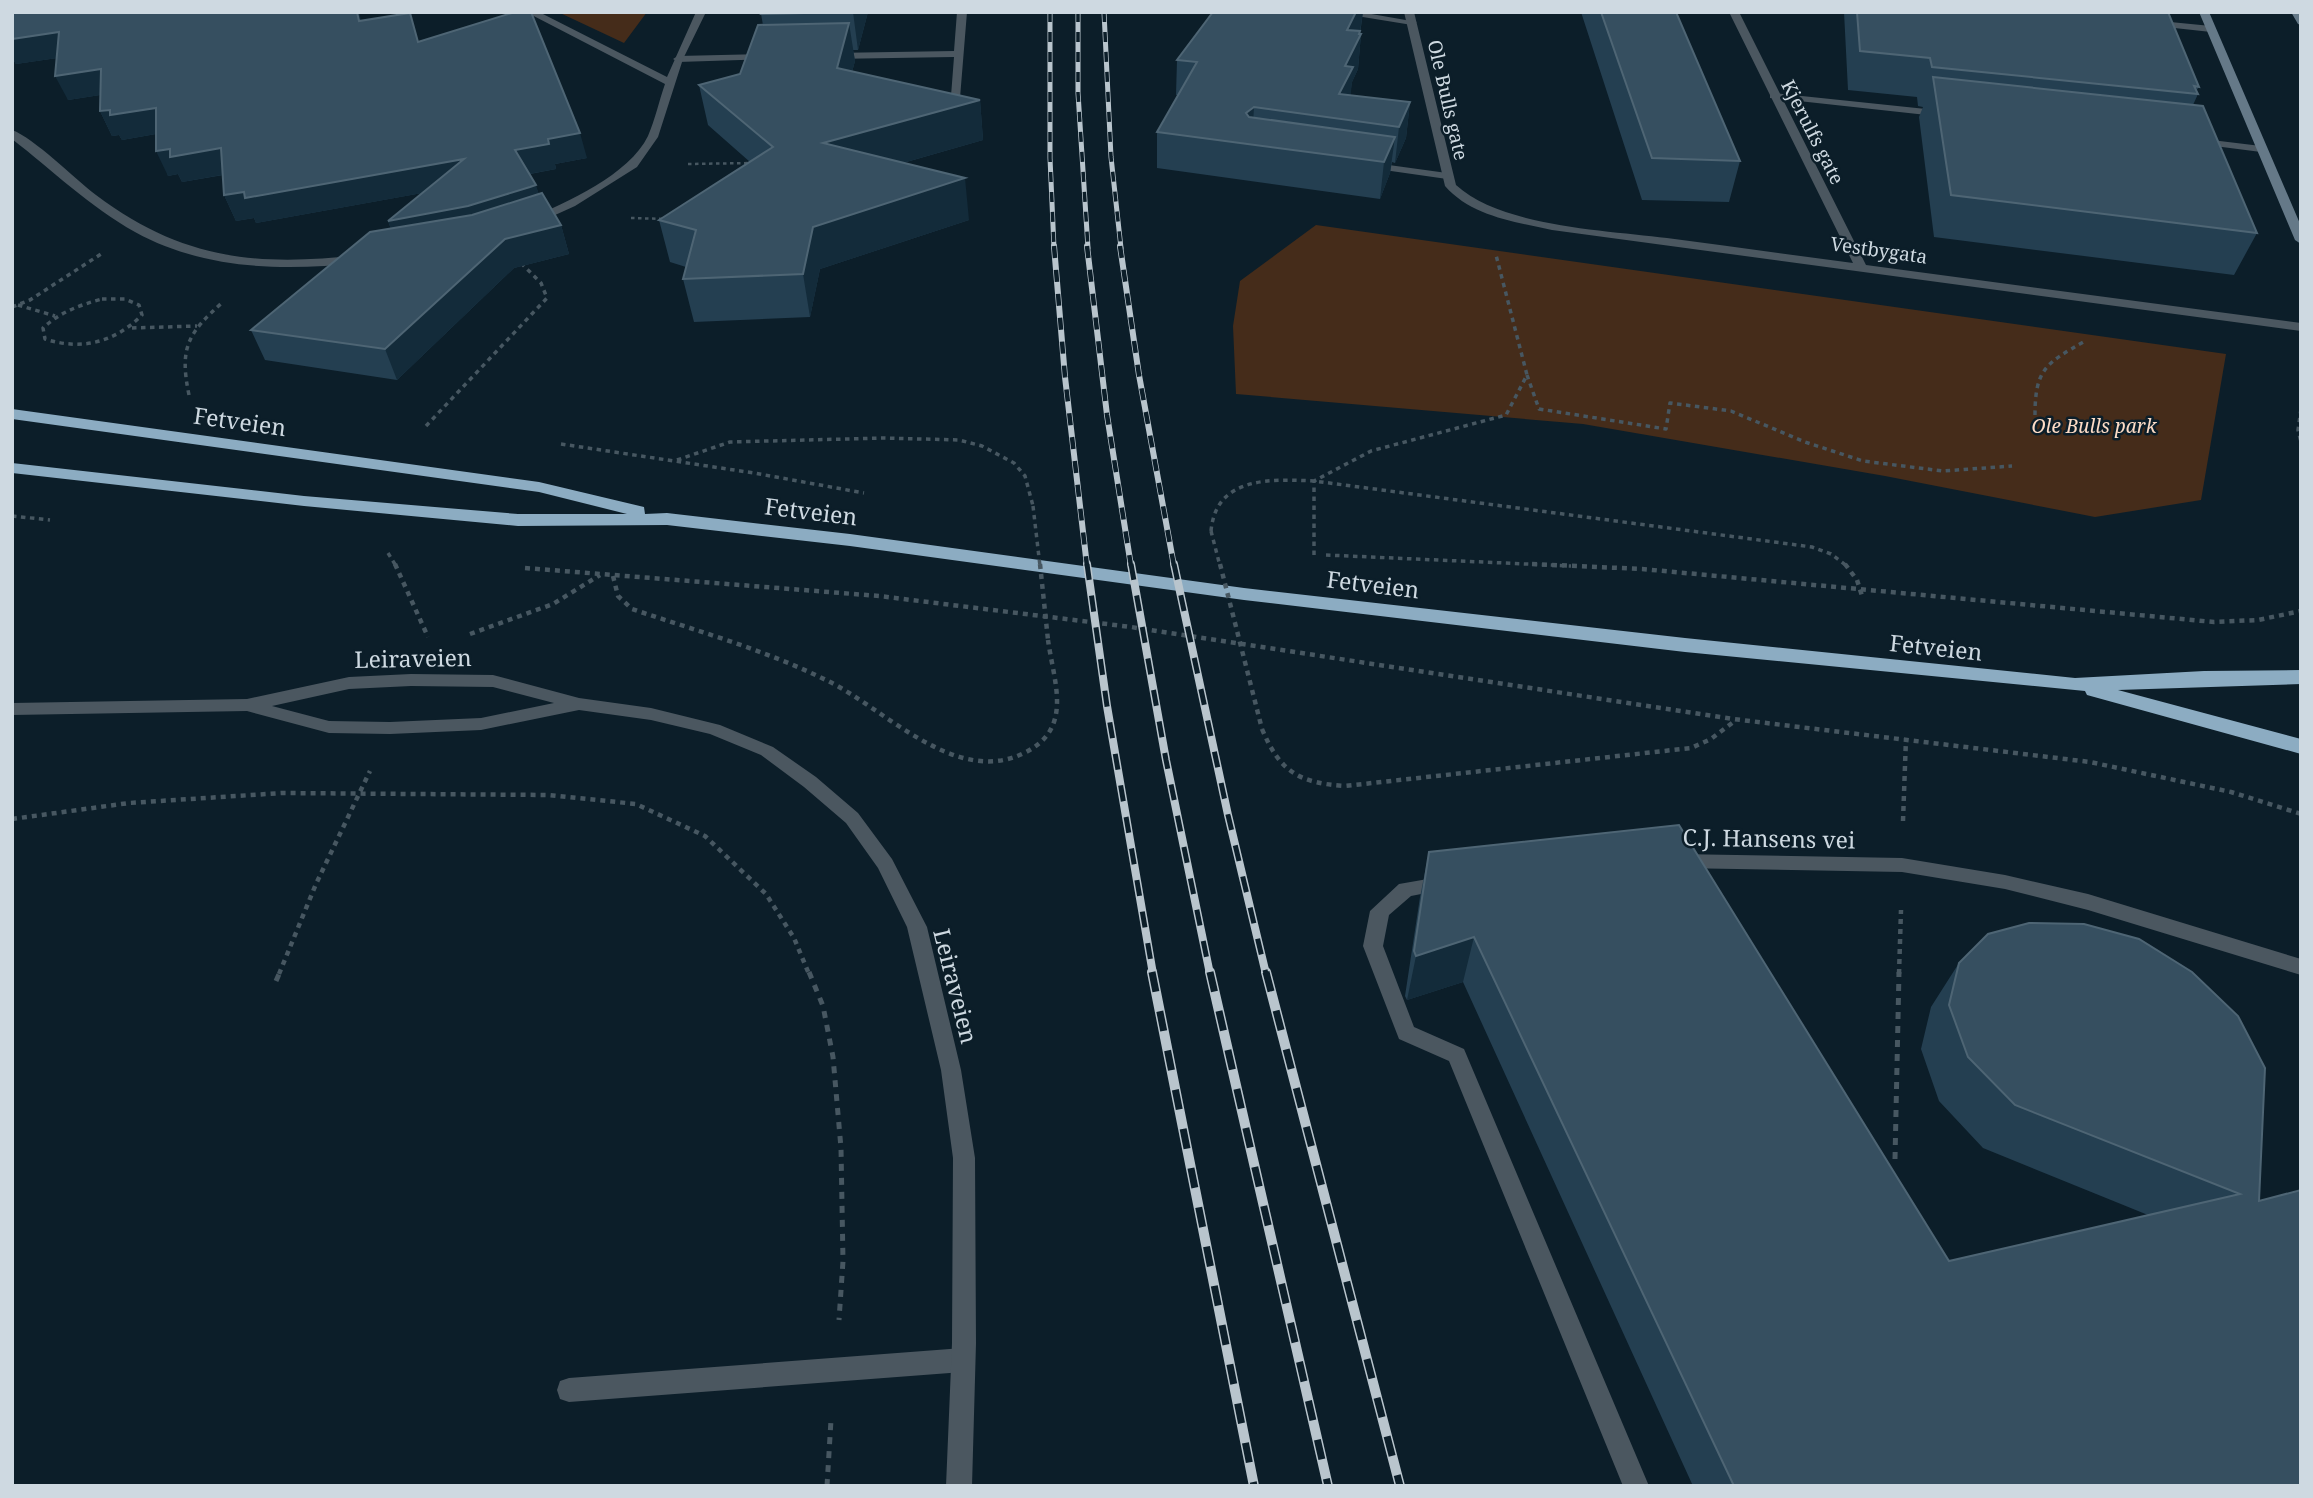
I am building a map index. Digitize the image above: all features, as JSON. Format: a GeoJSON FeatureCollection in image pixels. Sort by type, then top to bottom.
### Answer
{"type":"FeatureCollection","features":[{"type":"Feature","properties":{"kind":"highway","name":"Fetveien"},"geometry":{"type":"LineString","coordinates":[[12,414],[539,487],[667,519]]}},
{"type":"Feature","properties":{"kind":"highway","name":"Fetveien"},"geometry":{"type":"LineString","coordinates":[[12,468],[276,498],[518,520],[667,519],[850,540],[1297,600],[1685,645],[2075,685],[2204,678],[2301,677]]}},
{"type":"Feature","properties":{"kind":"highway","name":"Fetveien"},"geometry":{"type":"LineString","coordinates":[[2075,685],[2301,747]]}},
{"type":"Feature","properties":{"kind":"street"},"geometry":{"type":"LineString","coordinates":[[531,12],[670,83]]}},
{"type":"Feature","properties":{"kind":"street"},"geometry":{"type":"LineString","coordinates":[[520,225],[546,216],[601,187],[633,165],[653,137],[678,59],[701,12]]}},
{"type":"Feature","properties":{"kind":"street"},"geometry":{"type":"LineString","coordinates":[[956,96],[962,12]]}},
{"type":"Feature","properties":{"kind":"street"},"geometry":{"type":"LineString","coordinates":[[1337,12],[1410,17]]}},
{"type":"Feature","properties":{"kind":"street","name":"Kjerulfs gate"},"geometry":{"type":"LineString","coordinates":[[1734,12],[1861,267]]}},
{"type":"Feature","properties":{"kind":"street"},"geometry":{"type":"LineString","coordinates":[[2204,12],[2301,240]]}},
{"type":"Feature","properties":{"kind":"street","name":"Ole Bulls gate"},"geometry":{"type":"LineString","coordinates":[[1410,17],[1447,176],[1457,194]]}},
{"type":"Feature","properties":{"kind":"street"},"geometry":{"type":"LineString","coordinates":[[2145,22],[2211,29]]}},
{"type":"Feature","properties":{"kind":"street"},"geometry":{"type":"LineString","coordinates":[[825,56],[959,54]]}},
{"type":"Feature","properties":{"kind":"street"},"geometry":{"type":"LineString","coordinates":[[678,59],[785,57]]}},
{"type":"Feature","properties":{"kind":"street"},"geometry":{"type":"LineString","coordinates":[[1774,96],[1955,115]]}},
{"type":"Feature","properties":{"kind":"street"},"geometry":{"type":"LineString","coordinates":[[12,133],[140,229],[170,244],[205,255],[267,263],[375,257]]}},
{"type":"Feature","properties":{"kind":"street"},"geometry":{"type":"LineString","coordinates":[[2176,139],[2261,149]]}},
{"type":"Feature","properties":{"kind":"street"},"geometry":{"type":"LineString","coordinates":[[1356,163],[1447,176]]}},
{"type":"Feature","properties":{"kind":"street","name":"Vestbygata"},"geometry":{"type":"LineString","coordinates":[[1457,194],[1481,207],[1520,220],[1552,226],[2301,327]]}},
{"type":"Feature","properties":{"kind":"street","name":"Leiraveien"},"geometry":{"type":"LineString","coordinates":[[12,709],[247,705],[349,683],[411,680],[493,681],[579,705],[651,714],[714,729],[768,751],[810,782],[852,818],[885,864],[917,927],[951,1070],[964,1158],[959,1486]]}},
{"type":"Feature","properties":{"kind":"street","name":"Leiraveien"},"geometry":{"type":"LineString","coordinates":[[247,705],[330,727],[390,728],[481,724],[579,705]]}},
{"type":"Feature","properties":{"kind":"street","name":"C.J. Hansens vei"},"geometry":{"type":"LineString","coordinates":[[1661,861],[1902,865],[2004,882],[2088,902],[2301,967]]}},
{"type":"Feature","properties":{"kind":"street"},"geometry":{"type":"LineString","coordinates":[[1460,881],[1406,889],[1380,911],[1373,946],[1406,1033],[1457,1055],[1636,1486]]}},
{"type":"Feature","properties":{"kind":"street"},"geometry":{"type":"LineString","coordinates":[[569,1390],[963,1360]]}},
{"type":"Feature","properties":{"kind":"path"},"geometry":{"type":"LineString","coordinates":[[633,165],[757,163]]}},
{"type":"Feature","properties":{"kind":"path"},"geometry":{"type":"LineString","coordinates":[[1481,207],[1527,375],[1539,408],[1666,429],[1670,403],[1731,411],[1805,442],[1863,461],[1944,471],[2012,466]]}},
{"type":"Feature","properties":{"kind":"path"},"geometry":{"type":"LineString","coordinates":[[546,216],[677,219]]}},
{"type":"Feature","properties":{"kind":"path"},"geometry":{"type":"LineString","coordinates":[[15,306],[30,300],[140,229]]}},
{"type":"Feature","properties":{"kind":"path"},"geometry":{"type":"LineString","coordinates":[[426,426],[547,298],[543,285],[520,262]]}},
{"type":"Feature","properties":{"kind":"path"},"geometry":{"type":"LineString","coordinates":[[202,397],[189,395],[182,356],[192,332],[267,263]]}},
{"type":"Feature","properties":{"kind":"path"},"geometry":{"type":"LineString","coordinates":[[102,299],[125,299],[139,305],[142,315],[131,328],[110,339],[84,345],[60,345],[45,339],[43,328],[55,316],[76,305],[102,299]]}},
{"type":"Feature","properties":{"kind":"path"},"geometry":{"type":"LineString","coordinates":[[2035,415],[2035,385],[2043,368],[2090,336],[2097,327],[2106,300]]}},
{"type":"Feature","properties":{"kind":"path"},"geometry":{"type":"LineString","coordinates":[[15,306],[55,316]]}},
{"type":"Feature","properties":{"kind":"path"},"geometry":{"type":"LineString","coordinates":[[131,328],[198,326]]}},
{"type":"Feature","properties":{"kind":"path"},"geometry":{"type":"LineString","coordinates":[[1314,481],[1371,451],[1506,415],[1519,385],[1527,375]]}},
{"type":"Feature","properties":{"kind":"path"},"geometry":{"type":"LineString","coordinates":[[2301,409],[2298,430],[2301,442]]}},
{"type":"Feature","properties":{"kind":"path"},"geometry":{"type":"LineString","coordinates":[[413,424],[439,428]]}},
{"type":"Feature","properties":{"kind":"path"},"geometry":{"type":"LineString","coordinates":[[677,460],[730,442],[884,438],[959,440],[982,446],[1014,463],[1026,476],[1033,506],[1048,640],[1057,715],[1038,744],[1022,755],[1000,762],[980,763],[957,758],[829,681],[772,657],[632,609],[618,596],[613,576],[833,592],[1041,615],[1737,720],[2013,750],[2187,780],[2301,814]]}},
{"type":"Feature","properties":{"kind":"path"},"geometry":{"type":"LineString","coordinates":[[558,444],[677,460],[876,496]]}},
{"type":"Feature","properties":{"kind":"path"},"geometry":{"type":"LineString","coordinates":[[1737,720],[1711,739],[1691,748],[1345,786],[1307,781],[1292,774],[1270,753],[1210,516],[1216,506],[1237,488],[1272,480],[1314,481],[1812,547],[1845,562],[1855,574],[1863,599]]}},
{"type":"Feature","properties":{"kind":"path"},"geometry":{"type":"LineString","coordinates":[[1314,481],[1314,555]]}},
{"type":"Feature","properties":{"kind":"path"},"geometry":{"type":"LineString","coordinates":[[1033,525],[1045,527]]}},
{"type":"Feature","properties":{"kind":"path"},"geometry":{"type":"LineString","coordinates":[[1204,549],[1217,551]]}},
{"type":"Feature","properties":{"kind":"path"},"geometry":{"type":"LineString","coordinates":[[387,552],[403,578],[429,646]]}},
{"type":"Feature","properties":{"kind":"path"},"geometry":{"type":"LineString","coordinates":[[1302,554],[1642,569],[2214,622],[2249,622],[2301,611]]}},
{"type":"Feature","properties":{"kind":"path"},"geometry":{"type":"LineString","coordinates":[[461,637],[547,610],[577,594],[600,575]]}},
{"type":"Feature","properties":{"kind":"path"},"geometry":{"type":"LineString","coordinates":[[1895,1159],[1906,738]]}},
{"type":"Feature","properties":{"kind":"path"},"geometry":{"type":"LineString","coordinates":[[276,981],[313,891],[371,770]]}},
{"type":"Feature","properties":{"kind":"path"},"geometry":{"type":"LineString","coordinates":[[12,817],[128,803],[282,793],[549,795],[636,804],[705,836],[766,894],[794,938],[823,1006],[833,1057],[841,1148],[843,1261],[827,1486]]}},
{"type":"Feature","properties":{"kind":"green space"},"geometry":{"type":"Polygon","coordinates":[[[558,12],[647,12],[624,43],[558,12]]]}},
{"type":"Feature","properties":{"kind":"green space","name":"Ole Bulls park"},"geometry":{"type":"Polygon","coordinates":[[[1316,225],[2226,354],[2201,500],[2095,517],[1885,476],[1583,424],[1236,394],[1233,326],[1240,281],[1316,225]]]}},
{"type":"Feature","properties":{"kind":"building"},"geometry":{"type":"Polygon","coordinates":[[[12,12],[357,12],[359,21],[410,13],[418,42],[515,12],[531,12],[580,133],[548,139],[549,144],[515,150],[536,185],[468,206],[388,221],[464,159],[245,198],[244,192],[224,195],[221,148],[170,157],[170,149],[156,151],[156,108],[110,115],[110,110],[100,111],[101,69],[55,76],[59,32],[12,39],[12,12]]]}},
{"type":"Feature","properties":{"kind":"building"},"geometry":{"type":"Polygon","coordinates":[[[762,12],[847,12],[761,14],[762,12]]]}},
{"type":"Feature","properties":{"kind":"building"},"geometry":{"type":"Polygon","coordinates":[[[1213,12],[1356,12],[1347,30],[1360,31],[1361,34],[1345,66],[1353,67],[1339,94],[1410,102],[1399,127],[1254,107],[1246,113],[1249,117],[1395,137],[1384,162],[1157,132],[1197,62],[1177,60],[1213,12]]]}},
{"type":"Feature","properties":{"kind":"building"},"geometry":{"type":"Polygon","coordinates":[[[1601,12],[1676,12],[1740,161],[1652,158],[1601,12]]]}},
{"type":"Feature","properties":{"kind":"building"},"geometry":{"type":"Polygon","coordinates":[[[1857,12],[2168,12],[2199,87],[2194,86],[2198,94],[1932,67],[1930,58],[1860,51],[1857,12]]]}},
{"type":"Feature","properties":{"kind":"building"},"geometry":{"type":"Polygon","coordinates":[[[849,23],[837,68],[980,100],[823,143],[965,178],[813,227],[803,274],[683,279],[696,230],[659,220],[773,147],[699,85],[740,74],[758,25],[849,23]]]}},
{"type":"Feature","properties":{"kind":"building"},"geometry":{"type":"Polygon","coordinates":[[[1933,77],[2203,106],[2257,233],[1951,195],[1933,77]]]}},
{"type":"Feature","properties":{"kind":"building"},"geometry":{"type":"Polygon","coordinates":[[[542,193],[561,225],[505,239],[385,349],[251,330],[370,232],[472,215],[542,193]]]}},
{"type":"Feature","properties":{"kind":"building"},"geometry":{"type":"Polygon","coordinates":[[[1679,825],[1949,1261],[2240,1194],[2015,1105],[1968,1057],[1949,1005],[1959,963],[1988,934],[2029,923],[2084,924],[2139,939],[2192,972],[2238,1016],[2265,1068],[2259,1201],[2301,1190],[2301,1486],[1734,1486],[1474,937],[1416,956],[1414,951],[1429,852],[1679,825]]]}},
{"type":"Feature","properties":{"kind":"railway"},"geometry":{"type":"LineString","coordinates":[[1050,12],[1050,158],[1054,248]]}},
{"type":"Feature","properties":{"kind":"railway"},"geometry":{"type":"LineString","coordinates":[[1078,12],[1078,93],[1088,248]]}},
{"type":"Feature","properties":{"kind":"railway"},"geometry":{"type":"LineString","coordinates":[[1104,12],[1111,157],[1121,248]]}},
{"type":"Feature","properties":{"kind":"railway"},"geometry":{"type":"LineString","coordinates":[[1054,246],[1065,377],[1087,566]]}},
{"type":"Feature","properties":{"kind":"railway"},"geometry":{"type":"LineString","coordinates":[[1087,246],[1107,415],[1131,566]]}},
{"type":"Feature","properties":{"kind":"railway"},"geometry":{"type":"LineString","coordinates":[[1120,246],[1139,375],[1174,566]]}},
{"type":"Feature","properties":{"kind":"railway"},"geometry":{"type":"LineString","coordinates":[[1087,564],[1107,706],[1153,974]]}},
{"type":"Feature","properties":{"kind":"railway"},"geometry":{"type":"LineString","coordinates":[[1131,564],[1166,760],[1210,974]]}},
{"type":"Feature","properties":{"kind":"railway"},"geometry":{"type":"LineString","coordinates":[[1174,564],[1228,815],[1266,974]]}},
{"type":"Feature","properties":{"kind":"railway"},"geometry":{"type":"LineString","coordinates":[[1152,972],[1254,1486]]}},
{"type":"Feature","properties":{"kind":"railway"},"geometry":{"type":"LineString","coordinates":[[1210,972],[1328,1486]]}},
{"type":"Feature","properties":{"kind":"railway"},"geometry":{"type":"LineString","coordinates":[[1266,972],[1400,1486]]}}]}
